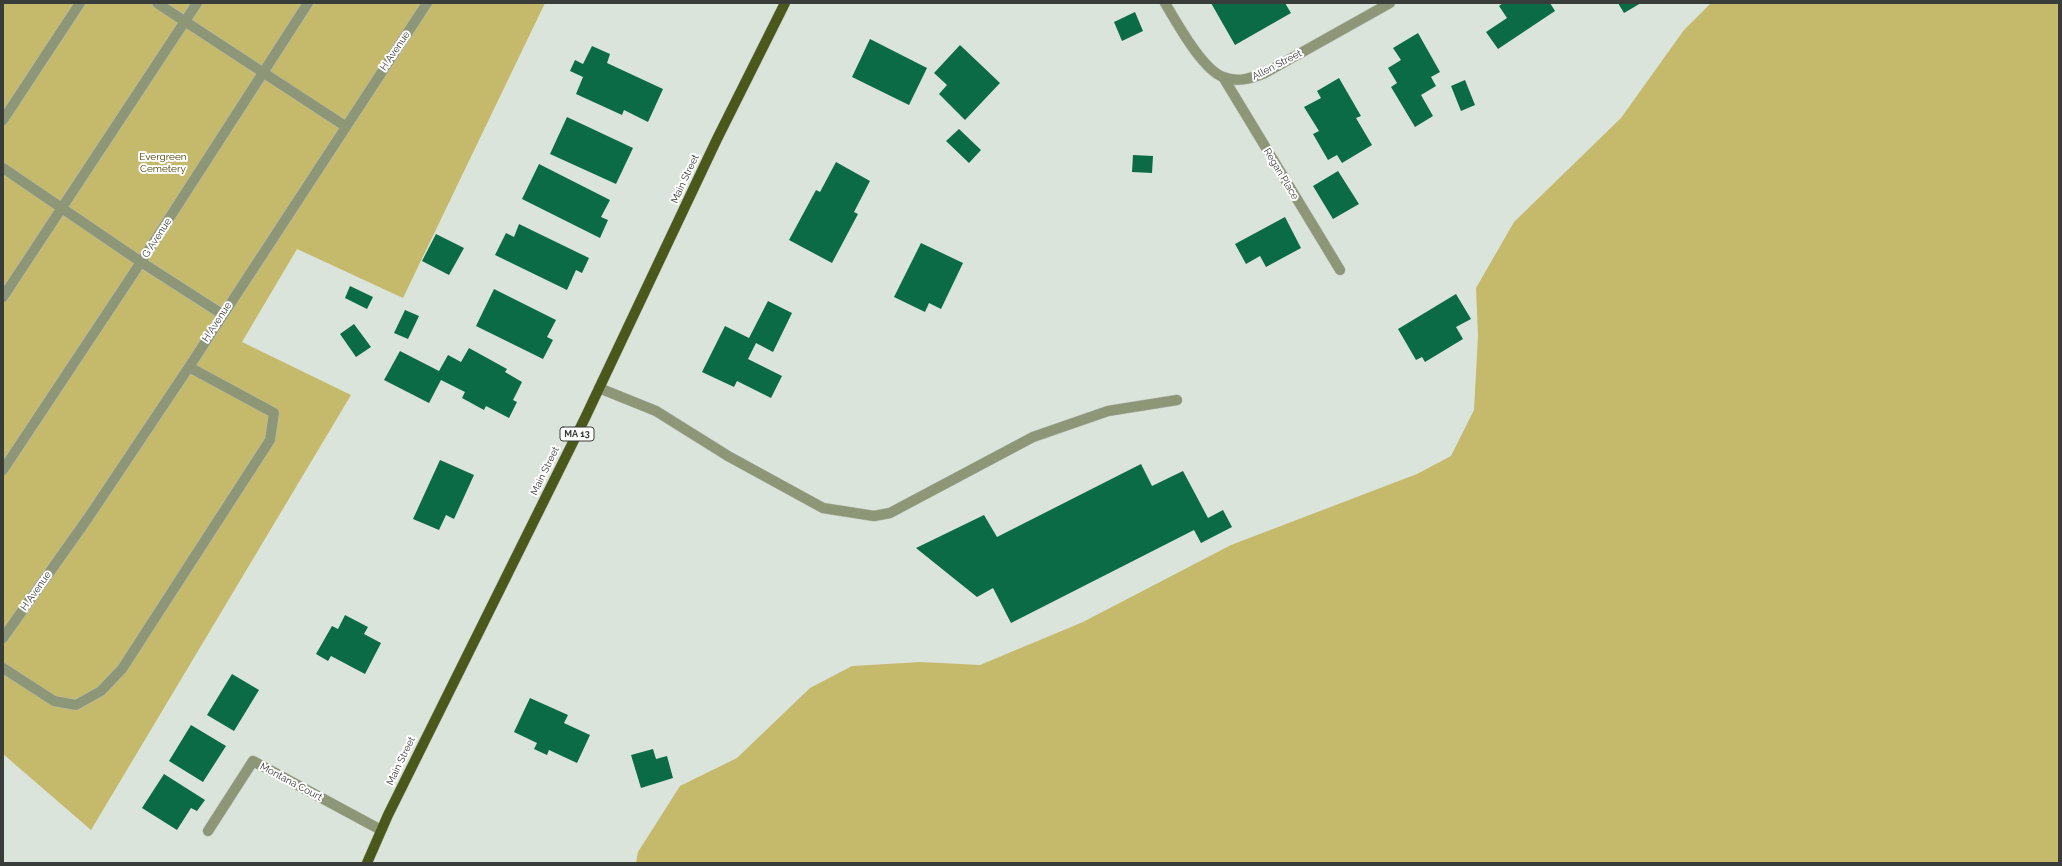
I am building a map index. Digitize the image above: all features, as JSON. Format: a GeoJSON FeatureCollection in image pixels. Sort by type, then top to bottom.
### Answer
{"type":"FeatureCollection","features":[{"type":"Feature","properties":{"kind":"main road","name":"Main Street"},"geometry":{"type":"LineString","coordinates":[[367,863],[381,830],[599,388],[717,139],[785,3]]}},
{"type":"Feature","properties":{"kind":"street"},"geometry":{"type":"LineString","coordinates":[[3,120],[80,3]]}},
{"type":"Feature","properties":{"kind":"street"},"geometry":{"type":"LineString","coordinates":[[157,3],[345,126]]}},
{"type":"Feature","properties":{"kind":"street"},"geometry":{"type":"LineString","coordinates":[[3,297],[197,3]]}},
{"type":"Feature","properties":{"kind":"street","name":"G Avenue"},"geometry":{"type":"LineString","coordinates":[[3,470],[141,262],[308,3]]}},
{"type":"Feature","properties":{"kind":"street","name":"H Avenue"},"geometry":{"type":"LineString","coordinates":[[3,638],[88,518],[189,367],[222,314],[427,3]]}},
{"type":"Feature","properties":{"kind":"street"},"geometry":{"type":"LineString","coordinates":[[1165,3],[1206,64],[1223,77]]}},
{"type":"Feature","properties":{"kind":"street","name":"Allen Street"},"geometry":{"type":"LineString","coordinates":[[1223,77],[1247,80],[1265,73],[1390,3]]}},
{"type":"Feature","properties":{"kind":"street","name":"Regan Place"},"geometry":{"type":"LineString","coordinates":[[1223,77],[1340,270]]}},
{"type":"Feature","properties":{"kind":"street"},"geometry":{"type":"LineString","coordinates":[[3,168],[141,262],[222,314]]}},
{"type":"Feature","properties":{"kind":"street"},"geometry":{"type":"LineString","coordinates":[[3,668],[54,701],[76,706],[101,691],[122,668],[270,440],[274,414],[189,367]]}},
{"type":"Feature","properties":{"kind":"street"},"geometry":{"type":"LineString","coordinates":[[599,388],[656,412],[728,456],[823,508],[874,516],[890,513],[1033,436],[1108,411],[1177,400]]}},
{"type":"Feature","properties":{"kind":"street","name":"Montana Court"},"geometry":{"type":"LineString","coordinates":[[208,832],[252,761],[381,830]]}},
{"type":"Feature","properties":{"kind":"green space","name":"Evergreen Cemetery"},"geometry":{"type":"Polygon","coordinates":[[[3,3],[545,3],[403,298],[297,249],[242,342],[351,395],[91,830],[3,754],[3,3]]]}},
{"type":"Feature","properties":{"kind":"green space"},"geometry":{"type":"Polygon","coordinates":[[[1711,3],[2059,3],[2059,863],[636,863],[638,852],[680,786],[737,758],[810,688],[852,666],[921,662],[980,665],[1083,622],[1231,545],[1417,474],[1451,456],[1474,410],[1478,336],[1476,288],[1514,222],[1621,118],[1684,30],[1711,3]]]}},
{"type":"Feature","properties":{"kind":"building"},"geometry":{"type":"Polygon","coordinates":[[[1211,3],[1285,3],[1291,13],[1235,45],[1211,3]]]}},
{"type":"Feature","properties":{"kind":"building"},"geometry":{"type":"Polygon","coordinates":[[[1503,3],[1550,3],[1555,11],[1498,49],[1486,32],[1507,18],[1499,6],[1503,3]]]}},
{"type":"Feature","properties":{"kind":"building"},"geometry":{"type":"Polygon","coordinates":[[[1618,3],[1641,3],[1624,13],[1618,3]]]}},
{"type":"Feature","properties":{"kind":"building"},"geometry":{"type":"Polygon","coordinates":[[[1135,12],[1143,31],[1122,41],[1114,22],[1135,12]]]}},
{"type":"Feature","properties":{"kind":"building"},"geometry":{"type":"Polygon","coordinates":[[[1418,33],[1440,72],[1431,77],[1436,86],[1421,95],[1433,116],[1415,127],[1391,87],[1397,83],[1388,68],[1401,60],[1393,48],[1418,33]]]}},
{"type":"Feature","properties":{"kind":"building"},"geometry":{"type":"Polygon","coordinates":[[[870,39],[927,68],[909,105],[852,77],[870,39]]]}},
{"type":"Feature","properties":{"kind":"building"},"geometry":{"type":"Polygon","coordinates":[[[960,45],[1000,83],[965,120],[939,94],[947,85],[934,73],[960,45]]]}},
{"type":"Feature","properties":{"kind":"building"},"geometry":{"type":"Polygon","coordinates":[[[592,46],[610,54],[607,63],[663,89],[648,122],[624,110],[622,115],[576,94],[583,77],[570,71],[575,60],[583,64],[592,46]]]}},
{"type":"Feature","properties":{"kind":"building"},"geometry":{"type":"Polygon","coordinates":[[[1339,78],[1361,116],[1356,118],[1372,145],[1342,163],[1337,155],[1328,160],[1313,134],[1319,131],[1304,107],[1321,98],[1317,91],[1339,78]]]}},
{"type":"Feature","properties":{"kind":"building"},"geometry":{"type":"Polygon","coordinates":[[[1465,80],[1475,105],[1461,111],[1451,86],[1465,80]]]}},
{"type":"Feature","properties":{"kind":"building"},"geometry":{"type":"Polygon","coordinates":[[[567,117],[633,148],[616,184],[550,154],[567,117]]]}},
{"type":"Feature","properties":{"kind":"building"},"geometry":{"type":"Polygon","coordinates":[[[959,129],[981,150],[969,163],[946,141],[959,129]]]}},
{"type":"Feature","properties":{"kind":"building"},"geometry":{"type":"Polygon","coordinates":[[[1133,155],[1153,156],[1152,173],[1132,172],[1133,155]]]}},
{"type":"Feature","properties":{"kind":"building"},"geometry":{"type":"Polygon","coordinates":[[[836,162],[870,181],[854,212],[858,214],[832,263],[789,240],[816,190],[820,192],[836,162]]]}},
{"type":"Feature","properties":{"kind":"building"},"geometry":{"type":"Polygon","coordinates":[[[539,164],[610,200],[601,217],[608,220],[600,238],[522,199],[539,164]]]}},
{"type":"Feature","properties":{"kind":"building"},"geometry":{"type":"Polygon","coordinates":[[[1338,171],[1359,204],[1333,219],[1313,186],[1338,171]]]}},
{"type":"Feature","properties":{"kind":"building"},"geometry":{"type":"Polygon","coordinates":[[[1285,217],[1301,248],[1266,267],[1260,256],[1246,264],[1235,244],[1285,217]]]}},
{"type":"Feature","properties":{"kind":"building"},"geometry":{"type":"Polygon","coordinates":[[[519,224],[589,258],[582,273],[576,270],[567,290],[495,255],[506,233],[514,237],[519,224]]]}},
{"type":"Feature","properties":{"kind":"building"},"geometry":{"type":"Polygon","coordinates":[[[436,234],[464,248],[449,275],[422,261],[436,234]]]}},
{"type":"Feature","properties":{"kind":"building"},"geometry":{"type":"Polygon","coordinates":[[[921,243],[963,263],[941,309],[929,303],[925,312],[894,297],[921,243]]]}},
{"type":"Feature","properties":{"kind":"building"},"geometry":{"type":"Polygon","coordinates":[[[350,286],[373,297],[367,309],[345,298],[350,286]]]}},
{"type":"Feature","properties":{"kind":"building"},"geometry":{"type":"Polygon","coordinates":[[[494,289],[556,320],[547,337],[553,340],[543,359],[476,326],[494,289]]]}},
{"type":"Feature","properties":{"kind":"building"},"geometry":{"type":"Polygon","coordinates":[[[1456,294],[1471,319],[1456,327],[1463,339],[1425,362],[1422,357],[1416,360],[1398,329],[1456,294]]]}},
{"type":"Feature","properties":{"kind":"building"},"geometry":{"type":"Polygon","coordinates":[[[768,301],[792,313],[773,352],[756,343],[748,359],[782,376],[771,398],[737,381],[734,387],[702,372],[725,326],[749,338],[768,301]]]}},
{"type":"Feature","properties":{"kind":"building"},"geometry":{"type":"Polygon","coordinates":[[[405,310],[419,316],[408,339],[394,333],[405,310]]]}},
{"type":"Feature","properties":{"kind":"building"},"geometry":{"type":"Polygon","coordinates":[[[354,324],[371,347],[356,357],[340,334],[354,324]]]}},
{"type":"Feature","properties":{"kind":"building"},"geometry":{"type":"Polygon","coordinates":[[[469,348],[507,369],[505,372],[522,382],[513,400],[517,402],[509,418],[486,406],[484,410],[462,398],[465,392],[441,380],[429,403],[384,380],[400,351],[439,371],[448,355],[461,362],[469,348]]]}},
{"type":"Feature","properties":{"kind":"building"},"geometry":{"type":"Polygon","coordinates":[[[440,460],[474,475],[454,519],[446,515],[439,530],[413,519],[440,460]]]}},
{"type":"Feature","properties":{"kind":"building"},"geometry":{"type":"Polygon","coordinates":[[[1141,464],[1152,486],[1183,471],[1208,518],[1223,510],[1232,527],[1201,543],[1194,530],[1011,623],[993,588],[977,597],[916,548],[984,515],[997,537],[1141,464]]]}},
{"type":"Feature","properties":{"kind":"building"},"geometry":{"type":"Polygon","coordinates":[[[345,615],[368,627],[364,634],[381,643],[365,674],[331,656],[328,661],[316,654],[332,626],[338,629],[345,615]]]}},
{"type":"Feature","properties":{"kind":"building"},"geometry":{"type":"Polygon","coordinates":[[[232,674],[259,690],[234,731],[207,715],[232,674]]]}},
{"type":"Feature","properties":{"kind":"building"},"geometry":{"type":"Polygon","coordinates":[[[530,698],[568,715],[564,723],[590,735],[577,763],[549,750],[547,755],[534,749],[537,743],[514,732],[530,698]]]}},
{"type":"Feature","properties":{"kind":"building"},"geometry":{"type":"Polygon","coordinates":[[[191,725],[226,746],[203,782],[169,761],[191,725]]]}},
{"type":"Feature","properties":{"kind":"building"},"geometry":{"type":"Polygon","coordinates":[[[653,749],[656,759],[667,756],[673,778],[641,788],[631,755],[653,749]]]}},
{"type":"Feature","properties":{"kind":"building"},"geometry":{"type":"Polygon","coordinates":[[[164,774],[205,800],[197,811],[191,808],[177,830],[142,808],[164,774]]]}}]}
